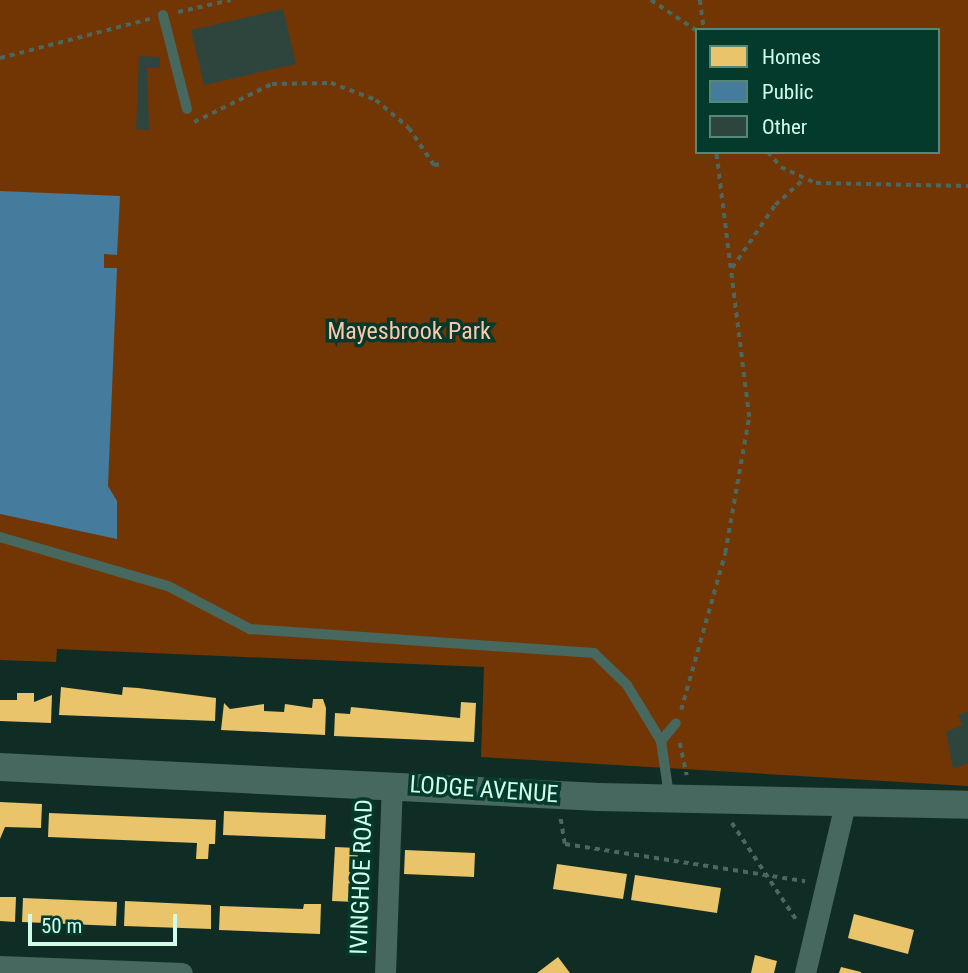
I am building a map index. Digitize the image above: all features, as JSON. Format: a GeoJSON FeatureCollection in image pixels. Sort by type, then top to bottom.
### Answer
{"type":"FeatureCollection","features":[{"type":"Feature","properties":{"kind":"street","name":"LODGE AVENUE"},"geometry":{"type":"LineString","coordinates":[[0,767],[392,784],[563,795],[735,796],[968,805]]}},
{"type":"Feature","properties":{"kind":"street","name":"IVINGHOE ROAD"},"geometry":{"type":"LineString","coordinates":[[385,973],[392,784]]}},
{"type":"Feature","properties":{"kind":"street"},"geometry":{"type":"LineString","coordinates":[[805,973],[846,799]]}},
{"type":"Feature","properties":{"kind":"street"},"geometry":{"type":"LineString","coordinates":[[0,966],[182,973]]}},
{"type":"Feature","properties":{"kind":"lane"},"geometry":{"type":"LineString","coordinates":[[163,15],[187,109]]}},
{"type":"Feature","properties":{"kind":"lane"},"geometry":{"type":"LineString","coordinates":[[0,537],[135,574],[250,629],[453,646],[594,653],[627,685],[661,741],[678,795]]}},
{"type":"Feature","properties":{"kind":"lane"},"geometry":{"type":"LineString","coordinates":[[661,741],[674,727]]}},
{"type":"Feature","properties":{"kind":"path"},"geometry":{"type":"LineString","coordinates":[[0,58],[231,0]]}},
{"type":"Feature","properties":{"kind":"path"},"geometry":{"type":"LineString","coordinates":[[651,0],[695,30]]}},
{"type":"Feature","properties":{"kind":"path"},"geometry":{"type":"LineString","coordinates":[[700,0],[704,28]]}},
{"type":"Feature","properties":{"kind":"path"},"geometry":{"type":"LineString","coordinates":[[186,122],[204,122],[242,93],[272,84],[331,83],[376,100],[409,128],[435,165],[442,164]]}},
{"type":"Feature","properties":{"kind":"path"},"geometry":{"type":"LineString","coordinates":[[678,795],[687,754],[674,727],[725,553],[749,417],[716,154]]}},
{"type":"Feature","properties":{"kind":"path"},"geometry":{"type":"LineString","coordinates":[[770,154],[802,181],[860,188],[968,186]]}},
{"type":"Feature","properties":{"kind":"path"},"geometry":{"type":"LineString","coordinates":[[732,268],[775,205],[802,181]]}},
{"type":"Feature","properties":{"kind":"path"},"geometry":{"type":"LineString","coordinates":[[563,795],[565,844],[828,884]]}},
{"type":"Feature","properties":{"kind":"path"},"geometry":{"type":"LineString","coordinates":[[735,796],[732,826],[800,925],[816,929]]}},
{"type":"Feature","properties":{"kind":"green space","name":"Mayesbrook Park"},"geometry":{"type":"Polygon","coordinates":[[[0,0],[968,0],[968,786],[481,757],[484,667],[57,649],[56,662],[0,660],[0,0]]]}},
{"type":"Feature","properties":{"kind":"building: Homes"},"geometry":{"type":"Polygon","coordinates":[[[61,687],[122,695],[123,687],[138,688],[216,698],[215,721],[59,715],[61,687]]]}},
{"type":"Feature","properties":{"kind":"building: Homes"},"geometry":{"type":"Polygon","coordinates":[[[17,693],[34,693],[34,702],[52,695],[51,723],[0,721],[0,700],[17,700],[17,693]]]}},
{"type":"Feature","properties":{"kind":"building: Homes"},"geometry":{"type":"Polygon","coordinates":[[[313,699],[323,699],[326,708],[325,735],[221,730],[224,703],[230,709],[264,704],[264,711],[284,712],[285,704],[312,708],[313,699]]]}},
{"type":"Feature","properties":{"kind":"building: Homes"},"geometry":{"type":"Polygon","coordinates":[[[461,702],[476,703],[474,742],[334,736],[335,713],[350,714],[351,707],[460,718],[461,702]]]}},
{"type":"Feature","properties":{"kind":"building: Homes"},"geometry":{"type":"Polygon","coordinates":[[[0,802],[42,804],[41,828],[5,827],[0,839],[0,802]]]}},
{"type":"Feature","properties":{"kind":"building: Homes"},"geometry":{"type":"Polygon","coordinates":[[[224,811],[326,815],[325,839],[223,835],[224,811]]]}},
{"type":"Feature","properties":{"kind":"building: Homes"},"geometry":{"type":"Polygon","coordinates":[[[49,813],[216,820],[215,844],[209,844],[208,859],[196,859],[197,843],[48,837],[49,813]]]}},
{"type":"Feature","properties":{"kind":"building: Homes"},"geometry":{"type":"Polygon","coordinates":[[[335,847],[358,848],[356,902],[332,901],[335,847]]]}},
{"type":"Feature","properties":{"kind":"building: Homes"},"geometry":{"type":"Polygon","coordinates":[[[405,850],[475,853],[474,877],[404,874],[405,850]]]}},
{"type":"Feature","properties":{"kind":"building: Homes"},"geometry":{"type":"Polygon","coordinates":[[[557,864],[627,874],[623,899],[553,889],[557,864]]]}},
{"type":"Feature","properties":{"kind":"building: Homes"},"geometry":{"type":"Polygon","coordinates":[[[635,875],[721,888],[717,913],[631,900],[635,875]]]}},
{"type":"Feature","properties":{"kind":"building: Homes"},"geometry":{"type":"Polygon","coordinates":[[[0,897],[16,897],[15,922],[0,921],[0,897]]]}},
{"type":"Feature","properties":{"kind":"building: Homes"},"geometry":{"type":"Polygon","coordinates":[[[23,898],[117,902],[116,926],[22,922],[23,898]]]}},
{"type":"Feature","properties":{"kind":"building: Homes"},"geometry":{"type":"Polygon","coordinates":[[[125,901],[211,905],[211,929],[124,926],[125,901]]]}},
{"type":"Feature","properties":{"kind":"building: Homes"},"geometry":{"type":"Polygon","coordinates":[[[304,904],[321,904],[320,934],[219,930],[220,906],[303,909],[304,904]]]}},
{"type":"Feature","properties":{"kind":"building: Homes"},"geometry":{"type":"Polygon","coordinates":[[[854,914],[914,930],[908,954],[848,938],[854,914]]]}},
{"type":"Feature","properties":{"kind":"building: Homes"},"geometry":{"type":"Polygon","coordinates":[[[755,955],[777,961],[774,973],[751,973],[755,955]]]}},
{"type":"Feature","properties":{"kind":"building: Homes"},"geometry":{"type":"Polygon","coordinates":[[[558,957],[570,973],[537,973],[558,957]]]}},
{"type":"Feature","properties":{"kind":"building: Homes"},"geometry":{"type":"Polygon","coordinates":[[[841,967],[861,972],[861,973],[839,973],[841,967]]]}},
{"type":"Feature","properties":{"kind":"building: Public"},"geometry":{"type":"Polygon","coordinates":[[[0,191],[120,196],[117,255],[104,254],[104,268],[117,268],[108,486],[117,501],[117,539],[0,514],[0,191]]]}},
{"type":"Feature","properties":{"kind":"building: Other"},"geometry":{"type":"Polygon","coordinates":[[[283,9],[296,64],[204,85],[191,30],[283,9]]]}},
{"type":"Feature","properties":{"kind":"building: Other"},"geometry":{"type":"Polygon","coordinates":[[[139,56],[160,57],[160,68],[147,68],[149,130],[136,129],[139,56]]]}},
{"type":"Feature","properties":{"kind":"building: Other"},"geometry":{"type":"Polygon","coordinates":[[[968,711],[968,763],[953,769],[946,732],[962,725],[958,715],[968,711]]]}}]}
